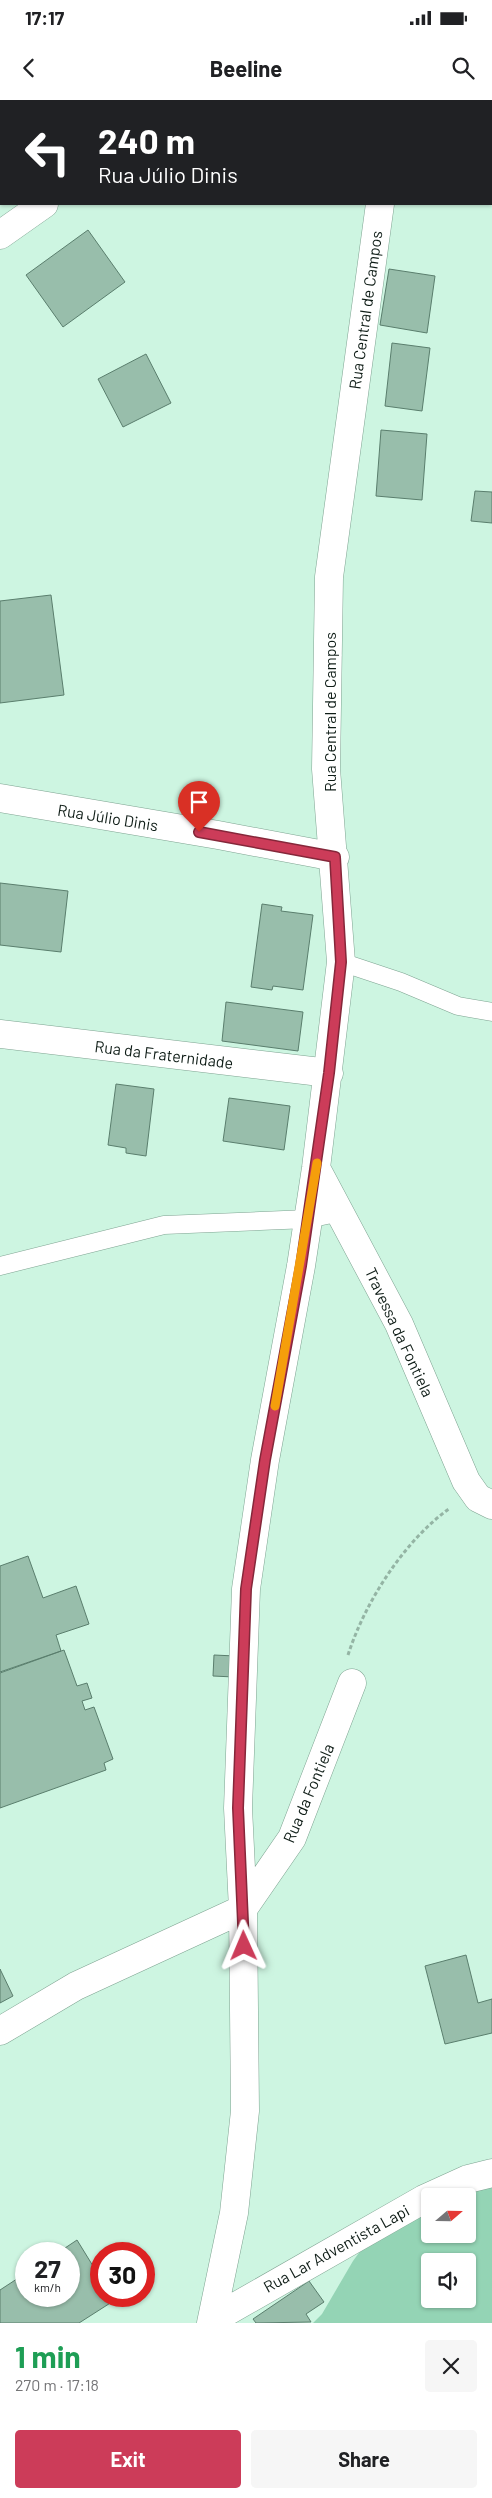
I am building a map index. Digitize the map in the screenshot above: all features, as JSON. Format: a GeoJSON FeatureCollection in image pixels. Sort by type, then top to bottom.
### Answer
{"type":"FeatureCollection","features":[{"type":"Feature","properties":{"kind":"street"},"geometry":{"type":"LineString","coordinates":[[0,235],[43,205]]}},
{"type":"Feature","properties":{"kind":"street","name":"Rua Central de Campos"},"geometry":{"type":"LineString","coordinates":[[212,2321],[234,2213],[245,2111],[243,1909],[238,1808],[246,1589],[265,1460],[316,1168],[341,962],[335,857],[326,770],[329,577],[380,205]]}},
{"type":"Feature","properties":{"kind":"street","name":"Rua Júlio Dinis"},"geometry":{"type":"LineString","coordinates":[[0,798],[335,857]]}},
{"type":"Feature","properties":{"kind":"street","name":"Rua da Fraternidade"},"geometry":{"type":"LineString","coordinates":[[0,1034],[329,1073]]}},
{"type":"Feature","properties":{"kind":"street","name":"Travessa da Fontiela"},"geometry":{"type":"LineString","coordinates":[[316,1168],[342,1212],[399,1324],[466,1481],[485,1501]]}},
{"type":"Feature","properties":{"kind":"street","name":"Rua da Fontiela"},"geometry":{"type":"LineString","coordinates":[[243,1909],[292,1838],[352,1683]]}},
{"type":"Feature","properties":{"kind":"street"},"geometry":{"type":"LineString","coordinates":[[0,2031],[76,1986],[243,1909]]}},
{"type":"Feature","properties":{"kind":"street","name":"Rua Lar Adventista Lapi"},"geometry":{"type":"LineString","coordinates":[[212,2321],[424,2199],[468,2179],[492,2173]]}},
{"type":"Feature","properties":{"kind":"lane"},"geometry":{"type":"LineString","coordinates":[[341,962],[401,982],[458,1006],[492,1012]]}},
{"type":"Feature","properties":{"kind":"lane"},"geometry":{"type":"LineString","coordinates":[[0,1266],[164,1224],[308,1219],[342,1212]]}},
{"type":"Feature","properties":{"kind":"path"},"geometry":{"type":"LineString","coordinates":[[352,1683],[346,1660],[367,1605],[383,1580],[427,1527],[449,1508],[485,1501]]}},
{"type":"Feature","properties":{"kind":"green space"},"geometry":{"type":"Polygon","coordinates":[[[492,2162],[492,2323],[313,2323],[322,2314],[353,2261],[394,2205],[421,2193],[421,2243],[476,2243],[476,2188],[433,2188],[492,2162]]]}},
{"type":"Feature","properties":{"kind":"building"},"geometry":{"type":"Polygon","coordinates":[[[88,230],[125,282],[63,327],[26,275],[88,230]]]}},
{"type":"Feature","properties":{"kind":"building"},"geometry":{"type":"Polygon","coordinates":[[[389,269],[435,276],[427,333],[380,325],[389,269]]]}},
{"type":"Feature","properties":{"kind":"building"},"geometry":{"type":"Polygon","coordinates":[[[392,343],[430,348],[422,411],[385,406],[392,343]]]}},
{"type":"Feature","properties":{"kind":"building"},"geometry":{"type":"Polygon","coordinates":[[[146,354],[171,403],[123,427],[98,379],[146,354]]]}},
{"type":"Feature","properties":{"kind":"building"},"geometry":{"type":"Polygon","coordinates":[[[381,430],[427,434],[422,500],[376,496],[381,430]]]}},
{"type":"Feature","properties":{"kind":"building"},"geometry":{"type":"Polygon","coordinates":[[[475,491],[492,492],[492,523],[471,521],[475,491]]]}},
{"type":"Feature","properties":{"kind":"building"},"geometry":{"type":"Polygon","coordinates":[[[51,595],[64,695],[0,703],[0,601],[51,595]]]}},
{"type":"Feature","properties":{"kind":"building"},"geometry":{"type":"Polygon","coordinates":[[[0,883],[68,891],[61,952],[0,945],[0,883]]]}},
{"type":"Feature","properties":{"kind":"building"},"geometry":{"type":"Polygon","coordinates":[[[262,904],[282,907],[281,911],[313,915],[303,990],[273,986],[272,990],[251,987],[262,904]]]}},
{"type":"Feature","properties":{"kind":"building"},"geometry":{"type":"Polygon","coordinates":[[[226,1002],[303,1012],[298,1051],[222,1041],[226,1002]]]}},
{"type":"Feature","properties":{"kind":"building"},"geometry":{"type":"Polygon","coordinates":[[[116,1084],[154,1089],[146,1156],[126,1153],[126,1148],[108,1145],[116,1084]]]}},
{"type":"Feature","properties":{"kind":"building"},"geometry":{"type":"Polygon","coordinates":[[[229,1098],[290,1106],[284,1150],[223,1141],[229,1098]]]}},
{"type":"Feature","properties":{"kind":"building"},"geometry":{"type":"Polygon","coordinates":[[[28,1556],[43,1598],[76,1586],[89,1624],[56,1635],[61,1651],[0,1672],[0,1566],[28,1556]]]}},
{"type":"Feature","properties":{"kind":"building"},"geometry":{"type":"Polygon","coordinates":[[[64,1650],[77,1686],[87,1683],[92,1698],[82,1701],[85,1710],[94,1707],[113,1759],[104,1763],[106,1770],[0,1808],[0,1673],[64,1650]]]}},
{"type":"Feature","properties":{"kind":"building"},"geometry":{"type":"Polygon","coordinates":[[[214,1655],[235,1656],[234,1677],[213,1676],[214,1655]]]}},
{"type":"Feature","properties":{"kind":"building"},"geometry":{"type":"Polygon","coordinates":[[[466,1955],[478,2003],[492,1999],[492,2033],[445,2044],[425,1966],[466,1955]]]}},
{"type":"Feature","properties":{"kind":"building"},"geometry":{"type":"Polygon","coordinates":[[[0,1969],[13,1996],[0,2003],[0,1969]]]}},
{"type":"Feature","properties":{"kind":"building"},"geometry":{"type":"Polygon","coordinates":[[[80,2245],[90,2261],[90,2307],[104,2307],[79,2323],[0,2323],[0,2290],[15,2280],[15,2307],[80,2307],[80,2245]]]}},
{"type":"Feature","properties":{"kind":"building"},"geometry":{"type":"Polygon","coordinates":[[[309,2281],[324,2302],[306,2314],[311,2322],[256,2323],[253,2319],[309,2281]]]}},
{"type":"Feature","properties":{"kind":"slow traffic"},"geometry":{"type":"LineString","coordinates":[[275,1406],[301,1266],[317,1163]]}},
{"type":"Feature","properties":{"kind":"route"},"geometry":{"type":"LineString","coordinates":[[199,832],[335,857],[341,962],[316,1168],[301,1266],[265,1460],[246,1589],[238,1808],[244,1946]]}}]}
